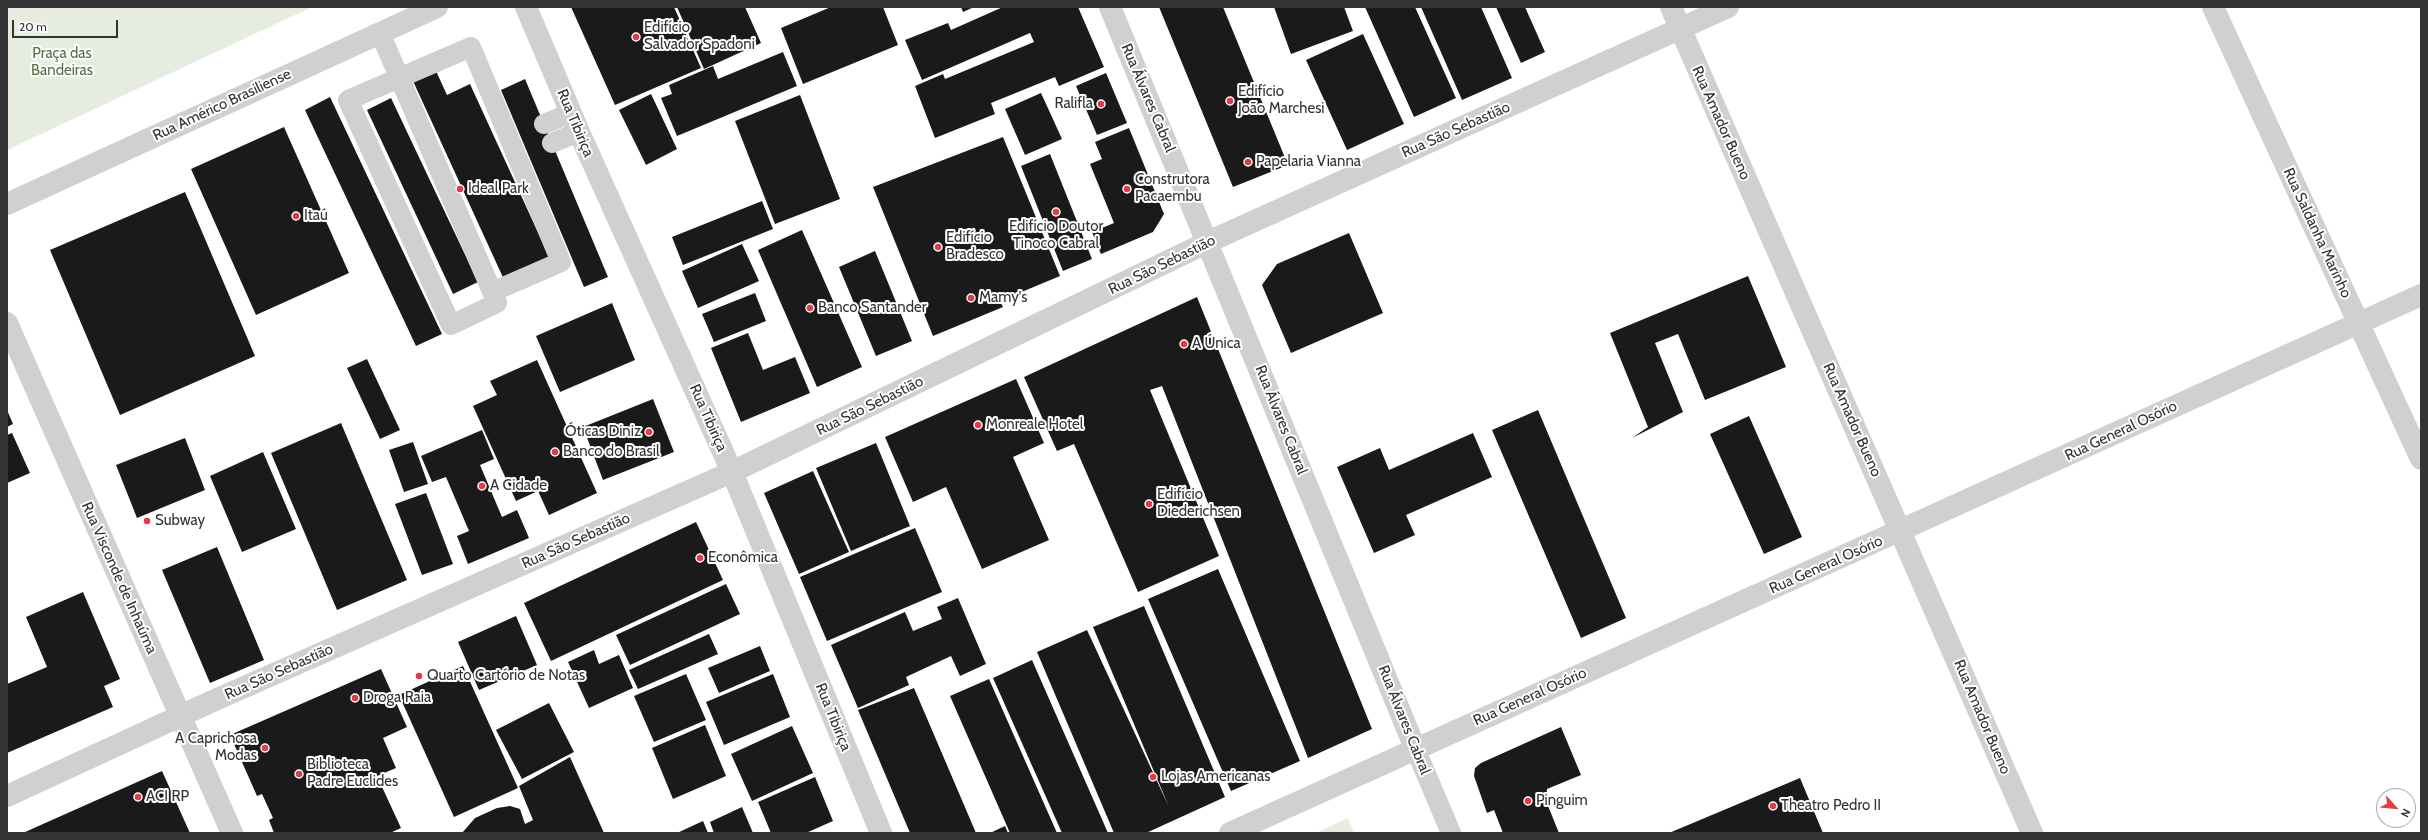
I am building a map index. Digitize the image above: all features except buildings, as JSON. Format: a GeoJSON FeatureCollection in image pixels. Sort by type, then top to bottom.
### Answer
{"type":"FeatureCollection","features":[{"type":"Feature","properties":{"kind":"street","name":"Rua Américo Brasiliense"},"geometry":{"type":"LineString","coordinates":[[7,204],[437,7]]}},
{"type":"Feature","properties":{"kind":"street","name":"Rua Tibiriça"},"geometry":{"type":"LineString","coordinates":[[526,7],[570,113],[732,472],[881,833]]}},
{"type":"Feature","properties":{"kind":"street","name":"Rua Álvares Cabral"},"geometry":{"type":"LineString","coordinates":[[1110,7],[1415,748]]}},
{"type":"Feature","properties":{"kind":"street","name":"Rua Amador Bueno"},"geometry":{"type":"LineString","coordinates":[[1670,7],[1901,531],[2032,833]]}},
{"type":"Feature","properties":{"kind":"street","name":"Rua São Sebastião"},"geometry":{"type":"LineString","coordinates":[[7,796],[180,716],[732,472],[1208,242],[1728,7]]}},
{"type":"Feature","properties":{"kind":"street","name":"Rua Saldanha Marinho"},"geometry":{"type":"LineString","coordinates":[[2213,7],[2421,459]]}},
{"type":"Feature","properties":{"kind":"street","name":"Rua General Osório"},"geometry":{"type":"LineString","coordinates":[[1230,833],[1415,748],[1901,531],[2358,322],[2421,295]]}},
{"type":"Feature","properties":{"kind":"street","name":"Rua Visconde de Inhaúma"},"geometry":{"type":"LineString","coordinates":[[7,323],[232,833]]}},
{"type":"Feature","properties":{"kind":"lane"},"geometry":{"type":"LineString","coordinates":[[380,33],[398,77],[492,292],[497,303],[451,325],[348,100],[398,77],[471,47],[519,145],[561,262],[492,292]]}},
{"type":"Feature","properties":{"kind":"lane"},"geometry":{"type":"LineString","coordinates":[[544,124],[570,113]]}},
{"type":"Feature","properties":{"kind":"lane"},"geometry":{"type":"LineString","coordinates":[[552,143],[579,132]]}},
{"type":"Feature","properties":{"kind":"lane","name":"Rua Álvares Cabral"},"geometry":{"type":"LineString","coordinates":[[1415,748],[1451,833]]}},
{"type":"Feature","properties":{"kind":"green space","name":"Praça das Bandeiras"},"geometry":{"type":"Polygon","coordinates":[[[7,7],[312,7],[7,150],[7,7]]]}},
{"type":"Feature","properties":{"kind":"green space"},"geometry":{"type":"Polygon","coordinates":[[[1348,818],[1354,833],[1316,833],[1348,818]]]}},
{"type":"Feature","properties":{"kind":"place","name":"Edifício Salvador Spadoni"},"geometry":{"type":"Point","coordinates":[636,37]}},
{"type":"Feature","properties":{"kind":"place","name":"Edifício João Marchesi"},"geometry":{"type":"Point","coordinates":[1230,101]}},
{"type":"Feature","properties":{"kind":"place","name":"Ralifla"},"geometry":{"type":"Point","coordinates":[1101,104]}},
{"type":"Feature","properties":{"kind":"place","name":"Papelaria Vianna"},"geometry":{"type":"Point","coordinates":[1248,162]}},
{"type":"Feature","properties":{"kind":"place","name":"Ideal Park"},"geometry":{"type":"Point","coordinates":[460,189]}},
{"type":"Feature","properties":{"kind":"place","name":"Construtora Pacaembu"},"geometry":{"type":"Point","coordinates":[1127,189]}},
{"type":"Feature","properties":{"kind":"place","name":"Edifício Doutor Tinoco Cabral"},"geometry":{"type":"Point","coordinates":[1056,212]}},
{"type":"Feature","properties":{"kind":"place","name":"Itaú"},"geometry":{"type":"Point","coordinates":[296,216]}},
{"type":"Feature","properties":{"kind":"place","name":"Edifício Bradesco"},"geometry":{"type":"Point","coordinates":[938,247]}},
{"type":"Feature","properties":{"kind":"place","name":"Mamy's"},"geometry":{"type":"Point","coordinates":[971,298]}},
{"type":"Feature","properties":{"kind":"place","name":"Banco Santander"},"geometry":{"type":"Point","coordinates":[810,308]}},
{"type":"Feature","properties":{"kind":"place","name":"A Única"},"geometry":{"type":"Point","coordinates":[1184,344]}},
{"type":"Feature","properties":{"kind":"place","name":"Monreale Hotel"},"geometry":{"type":"Point","coordinates":[978,425]}},
{"type":"Feature","properties":{"kind":"place","name":"Óticas Diniz"},"geometry":{"type":"Point","coordinates":[649,432]}},
{"type":"Feature","properties":{"kind":"place","name":"Banco do Brasil"},"geometry":{"type":"Point","coordinates":[555,452]}},
{"type":"Feature","properties":{"kind":"place","name":"A Cidade"},"geometry":{"type":"Point","coordinates":[482,486]}},
{"type":"Feature","properties":{"kind":"place","name":"Edifício Diederichsen"},"geometry":{"type":"Point","coordinates":[1149,504]}},
{"type":"Feature","properties":{"kind":"place","name":"Subway"},"geometry":{"type":"Point","coordinates":[147,521]}},
{"type":"Feature","properties":{"kind":"place","name":"Econômica"},"geometry":{"type":"Point","coordinates":[700,558]}},
{"type":"Feature","properties":{"kind":"place","name":"Quarto Cartório de Notas"},"geometry":{"type":"Point","coordinates":[419,676]}},
{"type":"Feature","properties":{"kind":"place","name":"Droga Raia"},"geometry":{"type":"Point","coordinates":[355,698]}},
{"type":"Feature","properties":{"kind":"place","name":"A Caprichosa Modas"},"geometry":{"type":"Point","coordinates":[265,748]}},
{"type":"Feature","properties":{"kind":"place","name":"Biblioteca Padre Euclides"},"geometry":{"type":"Point","coordinates":[299,774]}},
{"type":"Feature","properties":{"kind":"place","name":"Lojas Americanas"},"geometry":{"type":"Point","coordinates":[1153,777]}},
{"type":"Feature","properties":{"kind":"place","name":"ACI RP"},"geometry":{"type":"Point","coordinates":[138,797]}},
{"type":"Feature","properties":{"kind":"place","name":"Pinguim"},"geometry":{"type":"Point","coordinates":[1528,801]}},
{"type":"Feature","properties":{"kind":"place","name":"Theatro Pedro II"},"geometry":{"type":"Point","coordinates":[1773,806]}}]}
